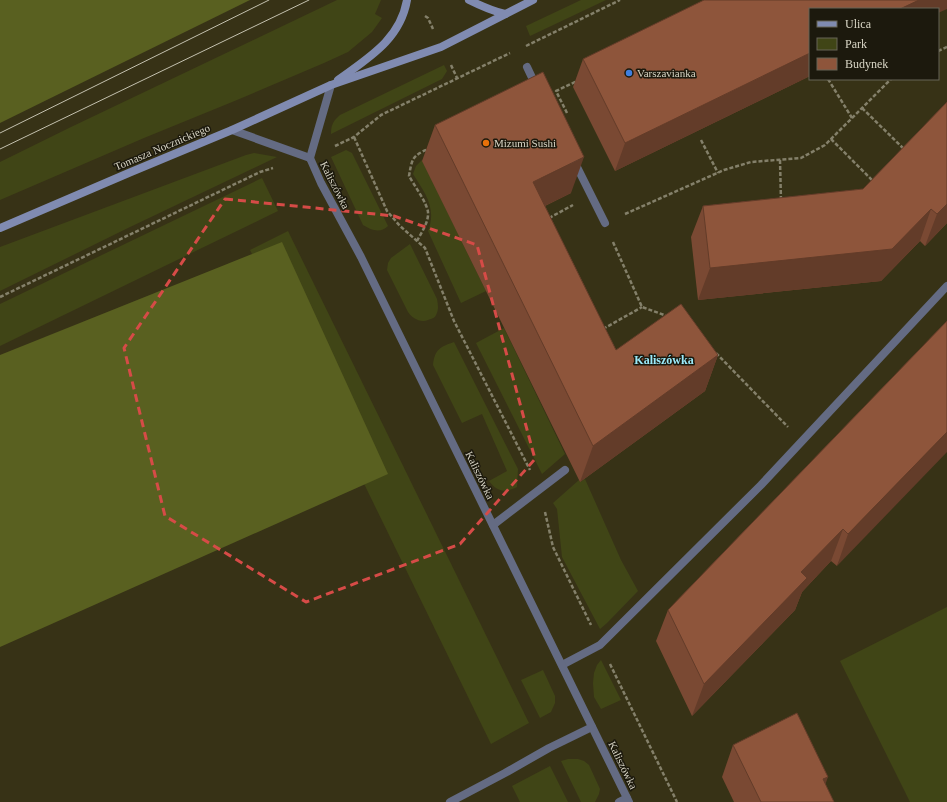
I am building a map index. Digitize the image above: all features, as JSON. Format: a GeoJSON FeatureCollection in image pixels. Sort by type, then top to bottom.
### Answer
{"type":"FeatureCollection","features":[{"type":"Feature","properties":{"kind":"street","name":"Tomasza Nocznickiego"},"geometry":{"type":"LineString","coordinates":[[331,85],[379,50],[395,32],[401,22],[407,0]]}},
{"type":"Feature","properties":{"kind":"street"},"geometry":{"type":"LineString","coordinates":[[469,0],[494,12],[505,14]]}},
{"type":"Feature","properties":{"kind":"street","name":"Tomasza Nocznickiego"},"geometry":{"type":"LineString","coordinates":[[0,228],[232,130],[331,85],[441,47],[533,0]]}},
{"type":"Feature","properties":{"kind":"street"},"geometry":{"type":"LineString","coordinates":[[527,67],[542,97]]}},
{"type":"Feature","properties":{"kind":"street","name":"Kaliszówka"},"geometry":{"type":"LineString","coordinates":[[331,85],[310,158],[321,183],[361,257],[628,800]]}},
{"type":"Feature","properties":{"kind":"street","name":"Kaliszówka"},"geometry":{"type":"LineString","coordinates":[[232,130],[310,158]]}},
{"type":"Feature","properties":{"kind":"street"},"geometry":{"type":"LineString","coordinates":[[570,155],[605,223]]}},
{"type":"Feature","properties":{"kind":"street"},"geometry":{"type":"LineString","coordinates":[[562,665],[600,645],[761,485],[947,286]]}},
{"type":"Feature","properties":{"kind":"street"},"geometry":{"type":"LineString","coordinates":[[492,525],[566,470]]}},
{"type":"Feature","properties":{"kind":"street"},"geometry":{"type":"LineString","coordinates":[[450,802],[549,748],[592,727]]}},
{"type":"Feature","properties":{"kind":"street"},"geometry":{"type":"LineString","coordinates":[[619,802],[628,800]]}},
{"type":"Feature","properties":{"kind":"path"},"geometry":{"type":"LineString","coordinates":[[525,46],[620,0]]}},
{"type":"Feature","properties":{"kind":"path"},"geometry":{"type":"LineString","coordinates":[[423,16],[428,18],[433,28]]}},
{"type":"Feature","properties":{"kind":"path"},"geometry":{"type":"LineString","coordinates":[[511,53],[381,115],[354,137],[387,211],[400,226],[425,248],[454,321],[540,490],[553,548],[677,802]]}},
{"type":"Feature","properties":{"kind":"path"},"geometry":{"type":"LineString","coordinates":[[450,63],[457,78]]}},
{"type":"Feature","properties":{"kind":"path"},"geometry":{"type":"LineString","coordinates":[[829,80],[852,118]]}},
{"type":"Feature","properties":{"kind":"path"},"geometry":{"type":"LineString","coordinates":[[668,317],[642,307],[605,223],[724,170],[751,162],[801,158],[825,146],[889,80]]}},
{"type":"Feature","properties":{"kind":"path"},"geometry":{"type":"LineString","coordinates":[[542,97],[577,81]]}},
{"type":"Feature","properties":{"kind":"path"},"geometry":{"type":"LineString","coordinates":[[556,91],[567,113]]}},
{"type":"Feature","properties":{"kind":"path"},"geometry":{"type":"LineString","coordinates":[[862,108],[910,154]]}},
{"type":"Feature","properties":{"kind":"path"},"geometry":{"type":"LineString","coordinates":[[701,140],[718,173]]}},
{"type":"Feature","properties":{"kind":"path"},"geometry":{"type":"LineString","coordinates":[[831,140],[878,186]]}},
{"type":"Feature","properties":{"kind":"path"},"geometry":{"type":"LineString","coordinates":[[417,241],[427,220],[428,212],[409,176],[411,162],[420,153],[434,147]]}},
{"type":"Feature","properties":{"kind":"path"},"geometry":{"type":"LineString","coordinates":[[780,160],[781,206]]}},
{"type":"Feature","properties":{"kind":"path"},"geometry":{"type":"LineString","coordinates":[[0,297],[260,172],[277,167]]}},
{"type":"Feature","properties":{"kind":"path"},"geometry":{"type":"LineString","coordinates":[[546,220],[591,196]]}},
{"type":"Feature","properties":{"kind":"path"},"geometry":{"type":"LineString","coordinates":[[602,330],[642,307]]}},
{"type":"Feature","properties":{"kind":"path"},"geometry":{"type":"LineString","coordinates":[[714,352],[802,441]]}},
{"type":"Feature","properties":{"kind":"highlighted area"},"geometry":{"type":"Polygon","coordinates":[[[225,199],[394,216],[477,245],[535,459],[460,544],[306,602],[165,516],[124,348],[225,199]]]}},
{"type":"Feature","properties":{"kind":"green space"},"geometry":{"type":"Polygon","coordinates":[[[0,0],[250,0],[0,123],[0,0]]]}},
{"type":"Feature","properties":{"kind":"green space"},"geometry":{"type":"Polygon","coordinates":[[[337,0],[381,0],[375,14],[382,18],[372,32],[348,52],[0,200],[0,162],[337,0]]]}},
{"type":"Feature","properties":{"kind":"green space"},"geometry":{"type":"Polygon","coordinates":[[[581,0],[606,0],[530,36],[526,26],[581,0]]]}},
{"type":"Feature","properties":{"kind":"green space"},"geometry":{"type":"Polygon","coordinates":[[[444,65],[447,71],[442,79],[331,134],[333,123],[340,115],[444,65]]]}},
{"type":"Feature","properties":{"kind":"green space"},"geometry":{"type":"Polygon","coordinates":[[[346,150],[352,153],[388,226],[382,230],[379,231],[363,225],[331,157],[346,150]]]}},
{"type":"Feature","properties":{"kind":"green space"},"geometry":{"type":"Polygon","coordinates":[[[254,153],[277,157],[0,291],[0,247],[254,153]]]}},
{"type":"Feature","properties":{"kind":"green space"},"geometry":{"type":"Polygon","coordinates":[[[422,160],[486,291],[461,303],[428,231],[431,215],[430,208],[425,194],[413,174],[416,166],[422,160]]]}},
{"type":"Feature","properties":{"kind":"green space"},"geometry":{"type":"Polygon","coordinates":[[[262,178],[278,211],[0,346],[0,304],[262,178]]]}},
{"type":"Feature","properties":{"kind":"green space"},"geometry":{"type":"Polygon","coordinates":[[[288,231],[529,723],[491,744],[250,250],[288,231]]]}},
{"type":"Feature","properties":{"kind":"green space"},"geometry":{"type":"Polygon","coordinates":[[[282,242],[388,474],[0,647],[0,355],[282,242]]]}},
{"type":"Feature","properties":{"kind":"green space"},"geometry":{"type":"Polygon","coordinates":[[[410,244],[437,299],[437,313],[433,318],[425,321],[416,319],[408,312],[387,270],[388,263],[391,258],[410,244]]]}},
{"type":"Feature","properties":{"kind":"green space"},"geometry":{"type":"Polygon","coordinates":[[[504,328],[565,454],[542,474],[476,343],[504,328]]]}},
{"type":"Feature","properties":{"kind":"green space"},"geometry":{"type":"Polygon","coordinates":[[[454,342],[518,469],[517,487],[513,489],[505,491],[498,489],[489,481],[507,471],[482,414],[462,423],[433,365],[435,355],[439,349],[454,342]]]}},
{"type":"Feature","properties":{"kind":"green space"},"geometry":{"type":"Polygon","coordinates":[[[585,479],[621,560],[638,591],[600,629],[562,557],[557,509],[553,503],[579,480],[580,482],[585,479]]]}},
{"type":"Feature","properties":{"kind":"green space"},"geometry":{"type":"Polygon","coordinates":[[[947,607],[947,802],[910,802],[840,661],[947,607]]]}},
{"type":"Feature","properties":{"kind":"green space"},"geometry":{"type":"Polygon","coordinates":[[[601,660],[621,700],[601,709],[594,697],[593,683],[594,673],[601,660]]]}},
{"type":"Feature","properties":{"kind":"green space"},"geometry":{"type":"Polygon","coordinates":[[[543,670],[555,696],[555,703],[551,712],[540,718],[521,680],[543,670]]]}},
{"type":"Feature","properties":{"kind":"green space"},"geometry":{"type":"Polygon","coordinates":[[[578,759],[589,765],[600,789],[595,802],[581,802],[561,761],[578,759]]]}},
{"type":"Feature","properties":{"kind":"green space"},"geometry":{"type":"Polygon","coordinates":[[[550,766],[568,802],[520,802],[512,786],[550,766]]]}},
{"type":"Feature","properties":{"kind":"building"},"geometry":{"type":"Polygon","coordinates":[[[704,0],[919,0],[902,8],[809,8],[809,53],[625,143],[583,59],[704,0]]]}},
{"type":"Feature","properties":{"kind":"building"},"geometry":{"type":"Polygon","coordinates":[[[543,72],[584,157],[533,182],[616,350],[681,304],[718,355],[593,446],[435,125],[543,72]]]}},
{"type":"Feature","properties":{"kind":"building"},"geometry":{"type":"Polygon","coordinates":[[[947,102],[947,204],[937,214],[931,209],[892,249],[710,268],[703,206],[863,189],[947,102]]]}},
{"type":"Feature","properties":{"kind":"building"},"geometry":{"type":"Polygon","coordinates":[[[947,321],[947,432],[848,534],[843,529],[801,572],[807,578],[704,684],[668,610],[947,321]]]}},
{"type":"Feature","properties":{"kind":"building"},"geometry":{"type":"Polygon","coordinates":[[[797,713],[828,777],[823,779],[834,802],[761,802],[733,745],[797,713]]]}},
{"type":"Feature","properties":{"kind":"tram line"},"geometry":{"type":"LineString","coordinates":[[0,133],[269,0]]}},
{"type":"Feature","properties":{"kind":"tram line"},"geometry":{"type":"LineString","coordinates":[[0,149],[309,0]]}},
{"type":"Feature","properties":{"kind":"place","name":"Varszavianka"},"geometry":{"type":"Point","coordinates":[629,73]}},
{"type":"Feature","properties":{"kind":"place","name":"Mizumi Sushi"},"geometry":{"type":"Point","coordinates":[486,143]}},
{"type":"Feature","properties":{"kind":"district","name":"Kaliszówka"},"geometry":{"type":"Point","coordinates":[664,360]}}]}
